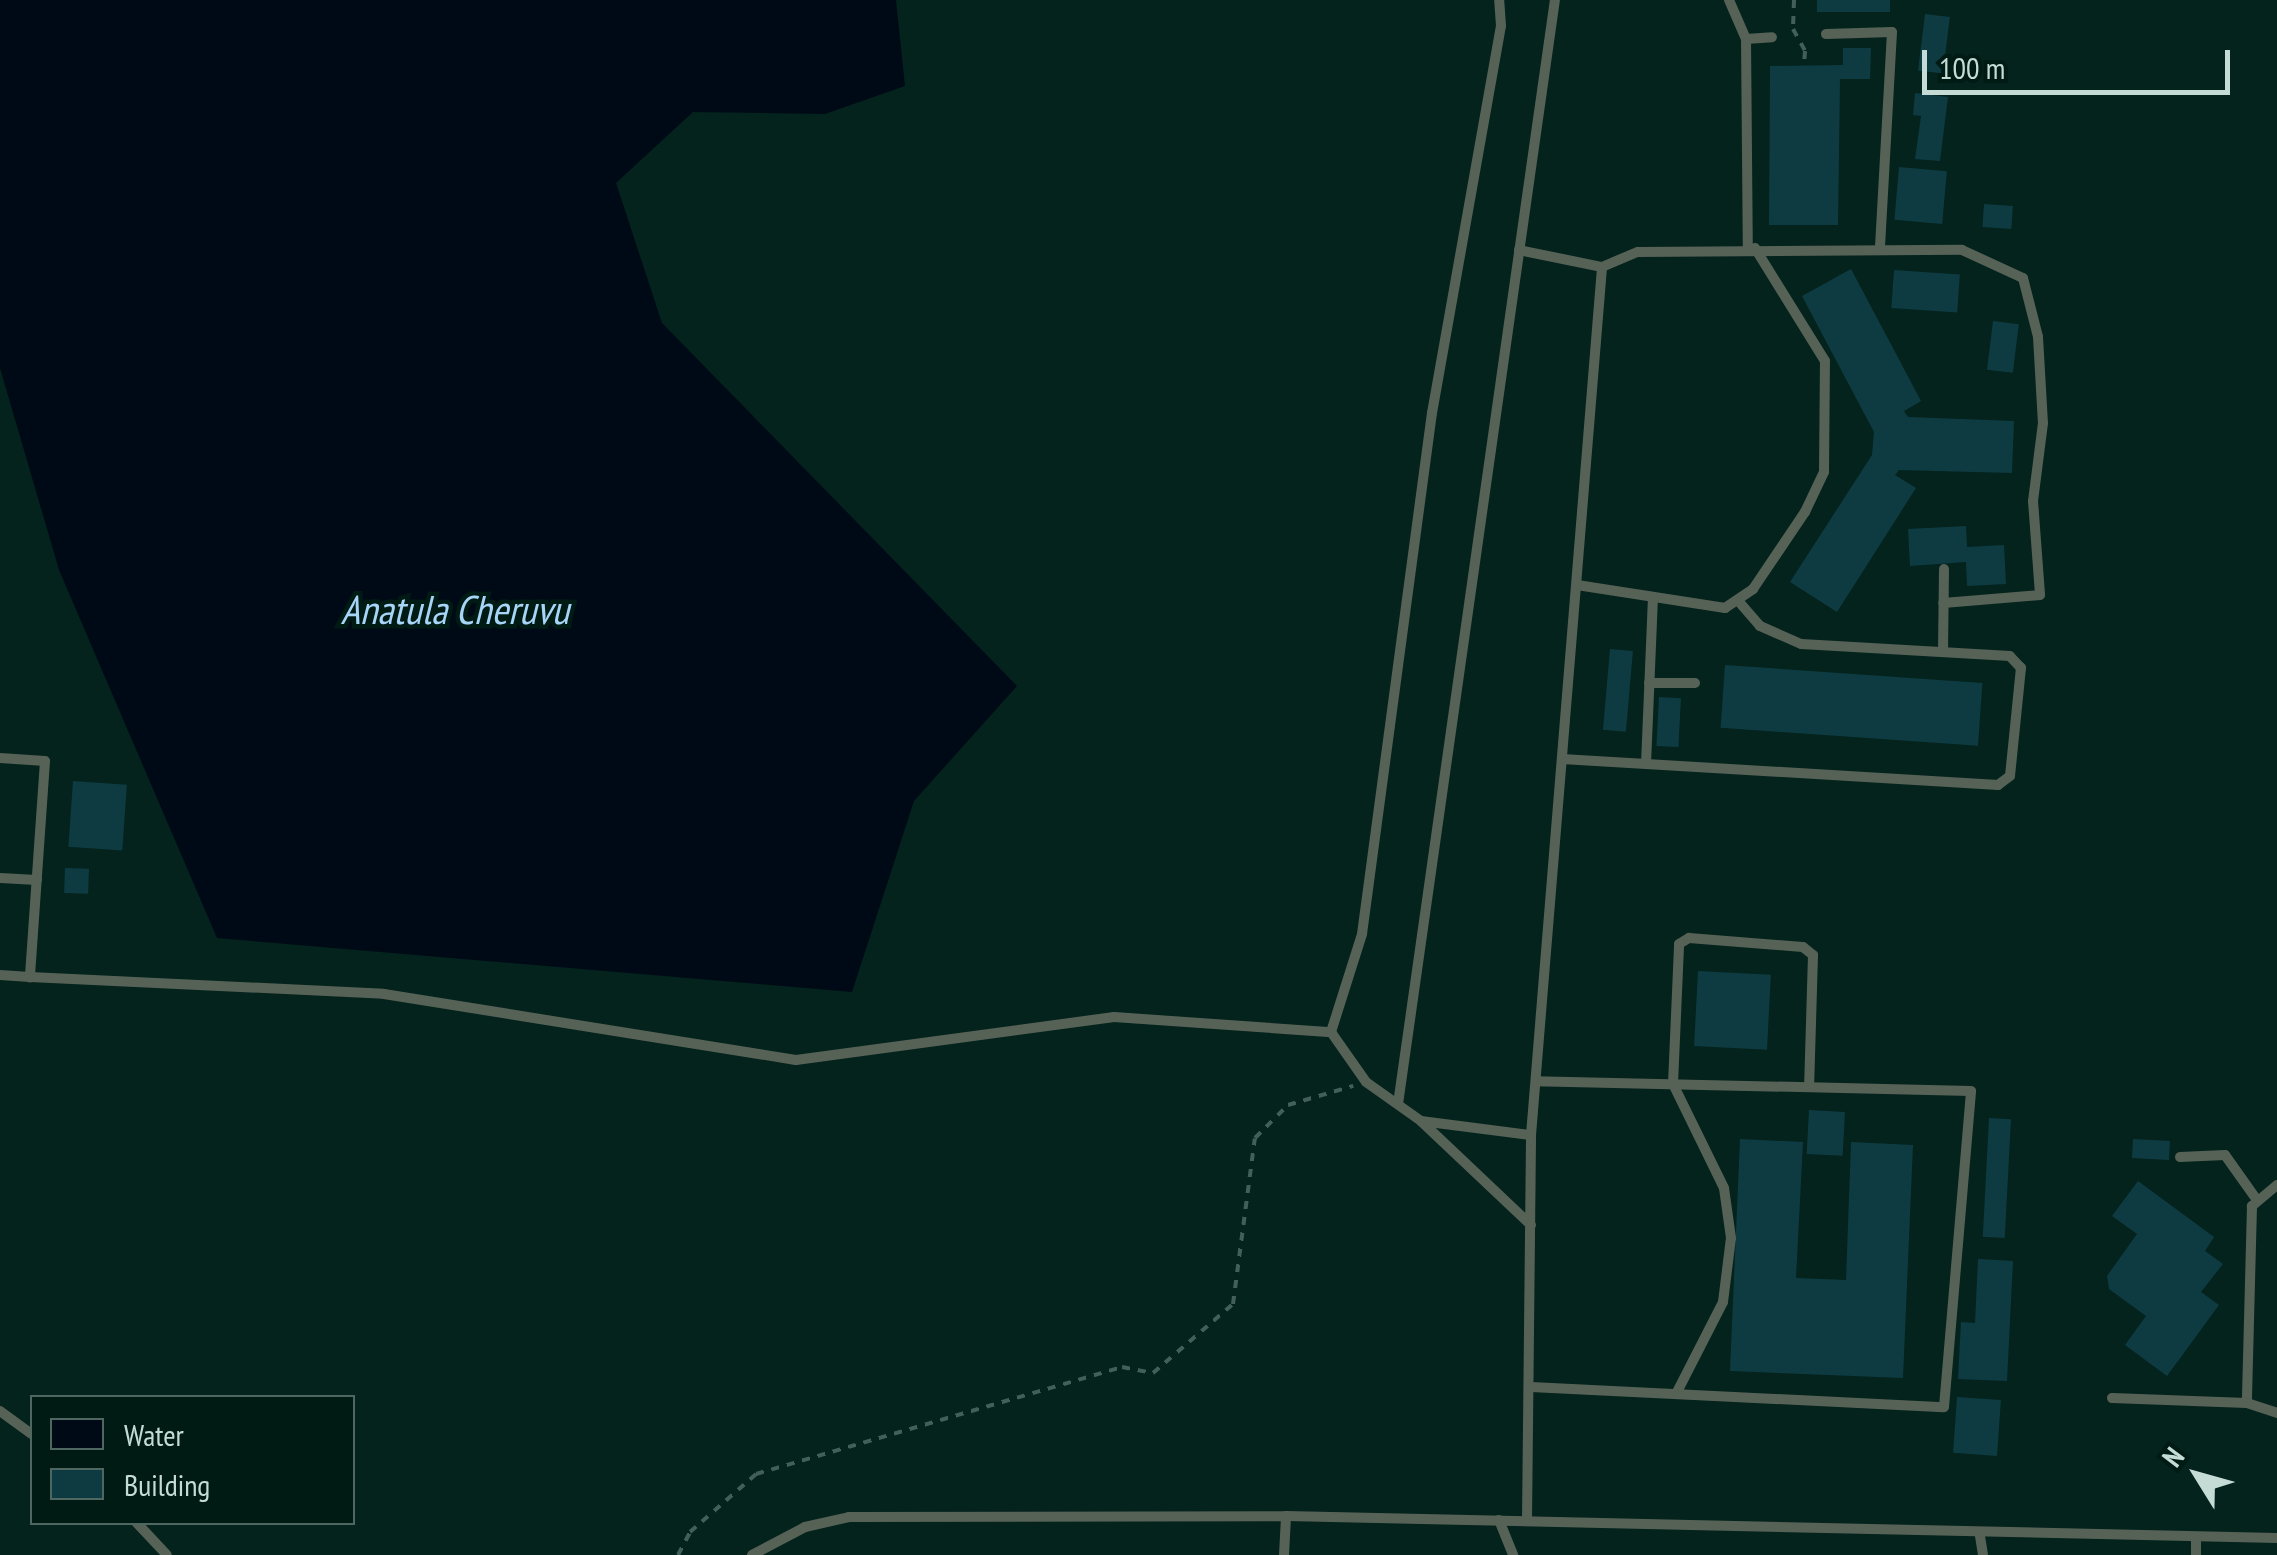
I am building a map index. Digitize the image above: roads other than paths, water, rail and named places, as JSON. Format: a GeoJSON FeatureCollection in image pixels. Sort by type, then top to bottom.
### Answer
{"type":"FeatureCollection","features":[{"type":"Feature","properties":{"kind":"lane"},"geometry":{"type":"LineString","coordinates":[[1499,0],[1501,26]]}},
{"type":"Feature","properties":{"kind":"lane"},"geometry":{"type":"LineString","coordinates":[[1332,1032],[1362,934],[1432,413],[1507,0]]}},
{"type":"Feature","properties":{"kind":"lane"},"geometry":{"type":"LineString","coordinates":[[1398,1104],[1555,0]]}},
{"type":"Feature","properties":{"kind":"lane"},"geometry":{"type":"LineString","coordinates":[[1577,585],[1724,608],[1753,589],[1818,485],[1829,414],[1825,361],[1751,248],[1746,39],[1730,0]]}},
{"type":"Feature","properties":{"kind":"lane"},"geometry":{"type":"LineString","coordinates":[[1826,34],[1892,32],[1880,248]]}},
{"type":"Feature","properties":{"kind":"lane"},"geometry":{"type":"LineString","coordinates":[[1746,39],[1772,38]]}},
{"type":"Feature","properties":{"kind":"lane"},"geometry":{"type":"LineString","coordinates":[[1519,250],[1602,268],[1638,252],[1751,248],[1962,250],[2023,278],[2038,337],[2043,423],[2033,501],[2040,595],[1943,603]]}},
{"type":"Feature","properties":{"kind":"lane"},"geometry":{"type":"LineString","coordinates":[[1527,1522],[1531,1135],[1602,268]]}},
{"type":"Feature","properties":{"kind":"lane"},"geometry":{"type":"LineString","coordinates":[[1942,652],[1944,569]]}},
{"type":"Feature","properties":{"kind":"lane"},"geometry":{"type":"LineString","coordinates":[[1646,764],[1653,597]]}},
{"type":"Feature","properties":{"kind":"lane"},"geometry":{"type":"LineString","coordinates":[[1562,759],[1998,785],[2010,776],[2021,668],[2010,656],[1801,644],[1760,626],[1738,601]]}},
{"type":"Feature","properties":{"kind":"lane"},"geometry":{"type":"LineString","coordinates":[[1649,683],[1695,683]]}},
{"type":"Feature","properties":{"kind":"lane"},"geometry":{"type":"LineString","coordinates":[[0,758],[45,761],[30,977]]}},
{"type":"Feature","properties":{"kind":"lane"},"geometry":{"type":"LineString","coordinates":[[0,878],[37,880]]}},
{"type":"Feature","properties":{"kind":"lane"},"geometry":{"type":"LineString","coordinates":[[1676,1394],[1722,1302],[1731,1238],[1724,1188],[1673,1084],[1674,958],[1690,938],[1803,947],[1813,955],[1809,1088]]}},
{"type":"Feature","properties":{"kind":"lane"},"geometry":{"type":"LineString","coordinates":[[0,976],[384,994],[796,1060],[1114,1017],[1332,1032]]}},
{"type":"Feature","properties":{"kind":"lane"},"geometry":{"type":"LineString","coordinates":[[1332,1032],[1366,1082],[1421,1121],[1531,1225]]}},
{"type":"Feature","properties":{"kind":"lane"},"geometry":{"type":"LineString","coordinates":[[1531,1388],[1944,1406],[1971,1091],[1536,1081]]}},
{"type":"Feature","properties":{"kind":"lane"},"geometry":{"type":"LineString","coordinates":[[1421,1121],[1531,1135]]}},
{"type":"Feature","properties":{"kind":"lane"},"geometry":{"type":"LineString","coordinates":[[2180,1156],[2225,1155],[2257,1200]]}},
{"type":"Feature","properties":{"kind":"lane"},"geometry":{"type":"LineString","coordinates":[[2246,1404],[2252,1206],[2277,1185]]}},
{"type":"Feature","properties":{"kind":"lane"},"geometry":{"type":"LineString","coordinates":[[2112,1398],[2246,1404],[2277,1412]]}},
{"type":"Feature","properties":{"kind":"lane"},"geometry":{"type":"LineString","coordinates":[[0,1411],[30,1433]]}},
{"type":"Feature","properties":{"kind":"lane"},"geometry":{"type":"LineString","coordinates":[[752,1555],[805,1528],[849,1516],[1286,1516],[1980,1536],[2277,1538]]}},
{"type":"Feature","properties":{"kind":"lane"},"geometry":{"type":"LineString","coordinates":[[1284,1555],[1286,1516]]}},
{"type":"Feature","properties":{"kind":"lane"},"geometry":{"type":"LineString","coordinates":[[1500,1520],[1513,1555]]}},
{"type":"Feature","properties":{"kind":"lane"},"geometry":{"type":"LineString","coordinates":[[139,1525],[167,1555]]}},
{"type":"Feature","properties":{"kind":"lane"},"geometry":{"type":"LineString","coordinates":[[1980,1536],[1983,1555]]}},
{"type":"Feature","properties":{"kind":"lane"},"geometry":{"type":"LineString","coordinates":[[2196,1539],[2196,1555]]}},
{"type":"Feature","properties":{"kind":"water","name":"Anatula Cheruvu"},"geometry":{"type":"Polygon","coordinates":[[[0,0],[896,0],[905,86],[825,114],[693,112],[616,183],[662,323],[1017,686],[914,801],[852,992],[217,938],[59,570],[0,368],[0,0]]]}}]}
